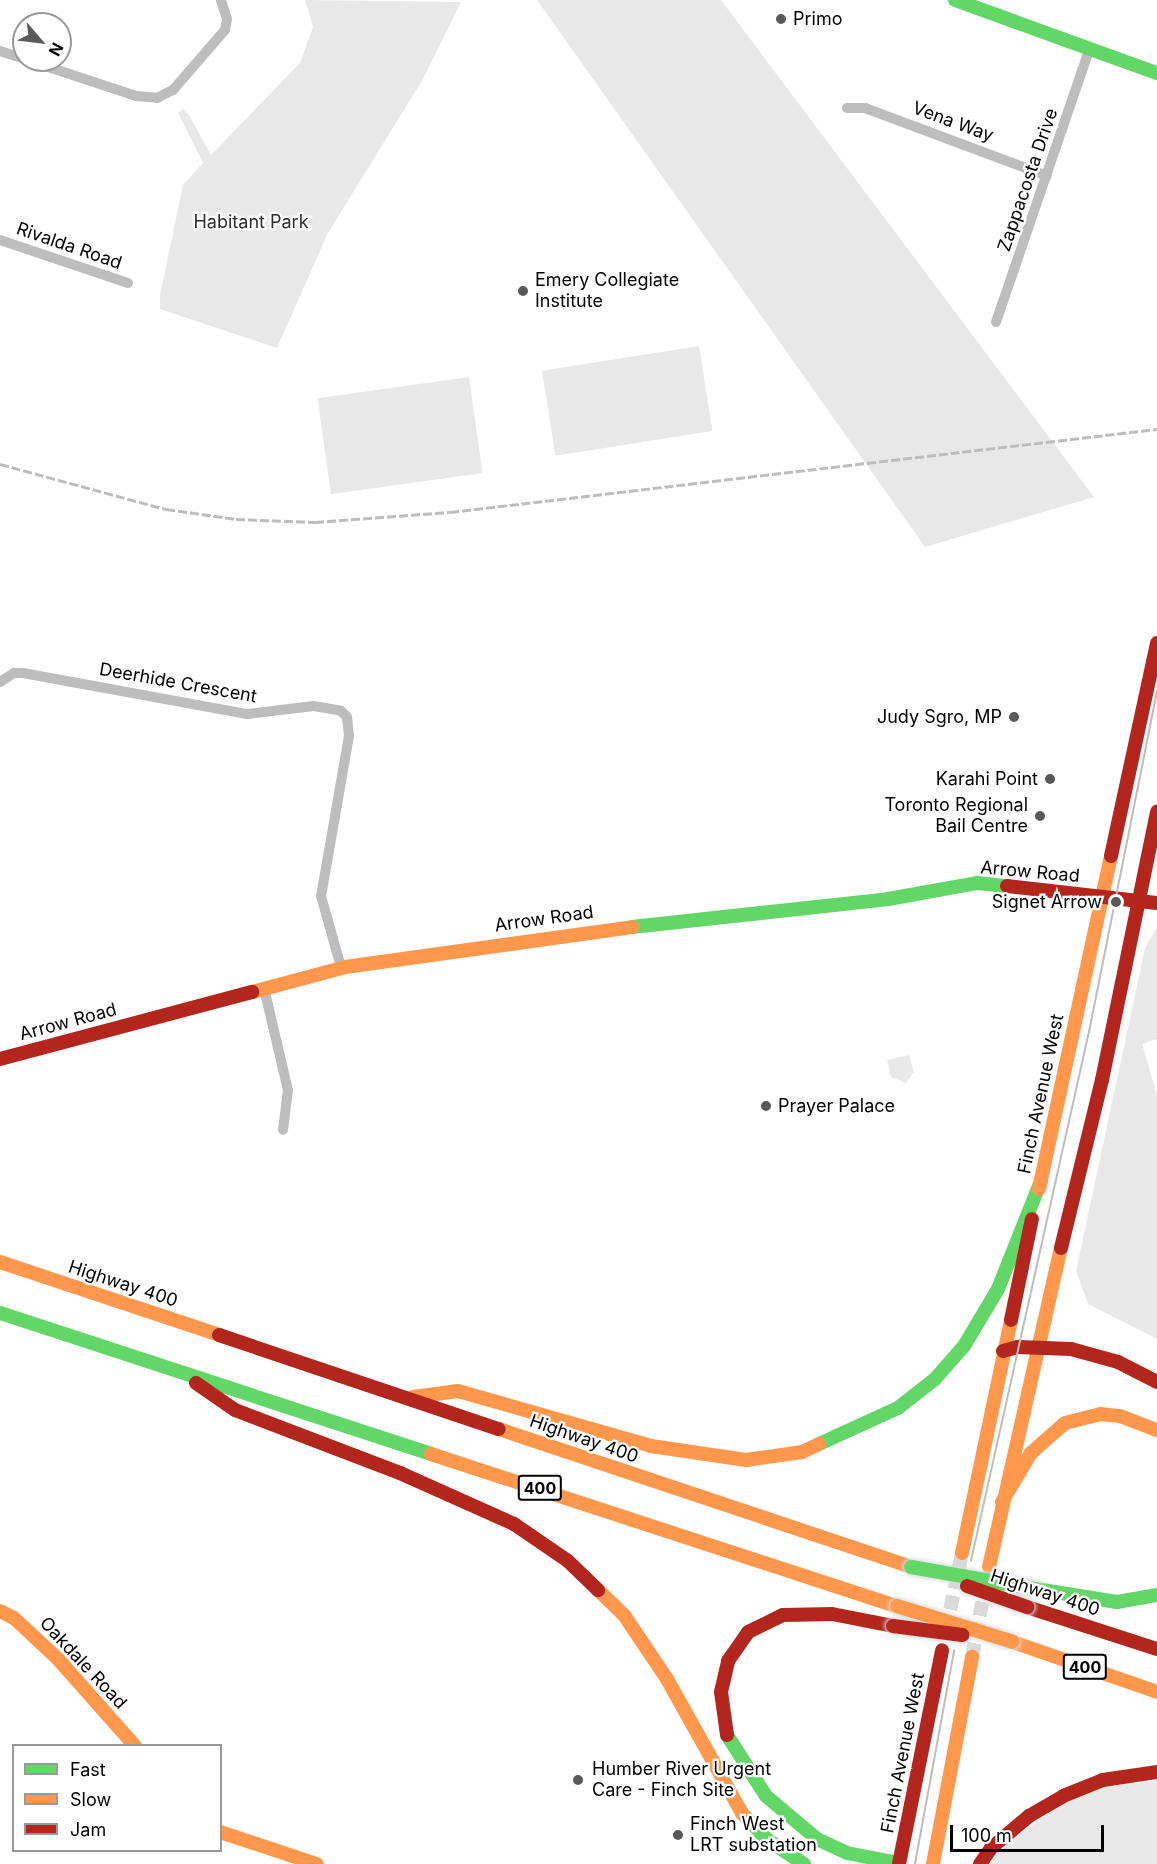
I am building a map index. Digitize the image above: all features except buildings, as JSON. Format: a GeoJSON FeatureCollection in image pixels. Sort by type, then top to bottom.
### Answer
{"type":"FeatureCollection","features":[{"type":"Feature","properties":{"kind":"main road"},"geometry":{"type":"LineString","coordinates":[[955,0],[1157,72]]}},
{"type":"Feature","properties":{"kind":"main road","name":"Finch Avenue West"},"geometry":{"type":"LineString","coordinates":[[962,1553],[1091,939],[1104,897],[1157,643]]}},
{"type":"Feature","properties":{"kind":"main road"},"geometry":{"type":"LineString","coordinates":[[989,1567],[1037,1348],[1102,1080],[1157,812]]}},
{"type":"Feature","properties":{"kind":"main road","name":"Arrow Road"},"geometry":{"type":"LineString","coordinates":[[0,1059],[341,967],[604,928],[724,919],[888,899],[977,883],[1157,903]]}},
{"type":"Feature","properties":{"kind":"main road"},"geometry":{"type":"LineString","coordinates":[[408,1398],[458,1391],[651,1446],[746,1460],[802,1452],[898,1408],[935,1379],[964,1346],[998,1289],[1041,1181]]}},
{"type":"Feature","properties":{"kind":"main road","name":"Highway 400"},"geometry":{"type":"LineString","coordinates":[[0,1262],[1157,1649]]}},
{"type":"Feature","properties":{"kind":"main road","name":"400"},"geometry":{"type":"LineString","coordinates":[[0,1313],[1013,1642],[1157,1692]]}},
{"type":"Feature","properties":{"kind":"main road"},"geometry":{"type":"LineString","coordinates":[[1003,1351],[1037,1348],[1091,1353],[1157,1382]]}},
{"type":"Feature","properties":{"kind":"main road"},"geometry":{"type":"LineString","coordinates":[[183,1374],[236,1410],[400,1473],[514,1524],[568,1561],[624,1615],[635,1630],[667,1679],[733,1803],[765,1838],[804,1864]]}},
{"type":"Feature","properties":{"kind":"main road"},"geometry":{"type":"LineString","coordinates":[[1002,1502],[1031,1453],[1065,1424],[1100,1414],[1131,1419],[1157,1430]]}},
{"type":"Feature","properties":{"kind":"main road"},"geometry":{"type":"LineString","coordinates":[[911,1567],[1117,1602],[1157,1595]]}},
{"type":"Feature","properties":{"kind":"main road","name":"Oakdale Road"},"geometry":{"type":"LineString","coordinates":[[0,1611],[31,1633],[58,1659],[133,1744]]}},
{"type":"Feature","properties":{"kind":"main road"},"geometry":{"type":"LineString","coordinates":[[899,1864],[847,1853],[817,1839],[780,1810],[738,1757],[724,1729],[722,1692],[728,1660],[748,1632],[783,1615],[832,1614],[893,1626],[1013,1642]]}},
{"type":"Feature","properties":{"kind":"main road","name":"Finch Avenue West"},"geometry":{"type":"LineString","coordinates":[[899,1864],[942,1650]]}},
{"type":"Feature","properties":{"kind":"main road"},"geometry":{"type":"LineString","coordinates":[[933,1864],[972,1657]]}},
{"type":"Feature","properties":{"kind":"main road"},"geometry":{"type":"LineString","coordinates":[[980,1864],[991,1848],[1029,1816],[1063,1796],[1103,1780],[1157,1772]]}},
{"type":"Feature","properties":{"kind":"main road"},"geometry":{"type":"LineString","coordinates":[[222,1833],[317,1864]]}},
{"type":"Feature","properties":{"kind":"street"},"geometry":{"type":"LineString","coordinates":[[65,72],[136,96],[158,98],[173,90],[225,30],[227,19],[221,0]]}},
{"type":"Feature","properties":{"kind":"street","name":"Zappacosta Drive"},"geometry":{"type":"LineString","coordinates":[[996,322],[1090,48]]}},
{"type":"Feature","properties":{"kind":"street","name":"Vena Way"},"geometry":{"type":"LineString","coordinates":[[847,108],[866,108],[1047,176]]}},
{"type":"Feature","properties":{"kind":"street","name":"Rivalda Road"},"geometry":{"type":"LineString","coordinates":[[0,240],[128,283]]}},
{"type":"Feature","properties":{"kind":"street","name":"Deerhide Crescent"},"geometry":{"type":"LineString","coordinates":[[0,682],[6,676],[23,673],[247,714],[314,706],[341,711],[347,717],[349,736],[321,896],[341,967]]}},
{"type":"Feature","properties":{"kind":"street"},"geometry":{"type":"LineString","coordinates":[[264,988],[288,1090],[283,1130]]}},
{"type":"Feature","properties":{"kind":"green space","name":"Habitant Park"},"geometry":{"type":"Polygon","coordinates":[[[305,0],[461,2],[423,79],[328,233],[277,348],[160,309],[160,295],[183,185],[203,163],[178,113],[183,109],[189,115],[211,155],[300,63],[313,27],[305,0]]]}},
{"type":"Feature","properties":{"kind":"green space"},"geometry":{"type":"Polygon","coordinates":[[[537,0],[721,0],[1094,497],[925,547],[537,0]]]}},
{"type":"Feature","properties":{"kind":"green space"},"geometry":{"type":"Polygon","coordinates":[[[699,346],[712,431],[555,456],[542,371],[699,346]]]}},
{"type":"Feature","properties":{"kind":"green space"},"geometry":{"type":"Polygon","coordinates":[[[469,377],[482,473],[331,494],[317,398],[469,377]]]}},
{"type":"Feature","properties":{"kind":"green space"},"geometry":{"type":"Polygon","coordinates":[[[1157,927],[1157,1039],[1142,1044],[1157,1095],[1157,1339],[1088,1304],[1076,1271],[1145,948],[1157,927]]]}},
{"type":"Feature","properties":{"kind":"green space"},"geometry":{"type":"Polygon","coordinates":[[[909,1055],[914,1072],[906,1083],[891,1077],[887,1060],[909,1055]]]}},
{"type":"Feature","properties":{"kind":"green space"},"geometry":{"type":"Polygon","coordinates":[[[1157,1781],[1157,1864],[989,1864],[1010,1840],[1064,1803],[1106,1787],[1157,1781]]]}},
{"type":"Feature","properties":{"kind":"tunnel"},"geometry":{"type":"LineString","coordinates":[[946,1630],[962,1553]]}},
{"type":"Feature","properties":{"kind":"tunnel"},"geometry":{"type":"LineString","coordinates":[[972,1657],[986,1582]]}},
{"type":"Feature","properties":{"kind":"tram line"},"geometry":{"type":"LineString","coordinates":[[971,1561],[1089,1032],[1157,691]]}},
{"type":"Feature","properties":{"kind":"tram line"},"geometry":{"type":"LineString","coordinates":[[915,1864],[954,1651]]}},
{"type":"Feature","properties":{"kind":"railway"},"geometry":{"type":"LineString","coordinates":[[0,464],[166,509],[236,519],[315,522],[450,512],[1157,429]]}},
{"type":"Feature","properties":{"kind":"traffic: fast"},"geometry":{"type":"LineString","coordinates":[[955,0],[1157,73]]}},
{"type":"Feature","properties":{"kind":"traffic: fast"},"geometry":{"type":"LineString","coordinates":[[632,927],[888,899],[977,883],[1007,886]]}},
{"type":"Feature","properties":{"kind":"traffic: fast"},"geometry":{"type":"LineString","coordinates":[[819,1444],[898,1408],[935,1379],[964,1346],[998,1289],[1041,1181]]}},
{"type":"Feature","properties":{"kind":"traffic: fast"},"geometry":{"type":"LineString","coordinates":[[0,1313],[431,1454]]}},
{"type":"Feature","properties":{"kind":"traffic: fast"},"geometry":{"type":"LineString","coordinates":[[911,1567],[1036,1589]]}},
{"type":"Feature","properties":{"kind":"traffic: fast"},"geometry":{"type":"LineString","coordinates":[[1036,1589],[1117,1602],[1157,1595]]}},
{"type":"Feature","properties":{"kind":"traffic: fast"},"geometry":{"type":"LineString","coordinates":[[727,1735],[766,1796],[817,1839],[847,1853],[899,1863]]}},
{"type":"Feature","properties":{"kind":"traffic: fast"},"geometry":{"type":"LineString","coordinates":[[742,1813],[765,1838],[804,1864]]}},
{"type":"Feature","properties":{"kind":"traffic: slow"},"geometry":{"type":"LineString","coordinates":[[1039,1189],[1111,856]]}},
{"type":"Feature","properties":{"kind":"traffic: slow"},"geometry":{"type":"LineString","coordinates":[[252,992],[345,967],[632,927]]}},
{"type":"Feature","properties":{"kind":"traffic: slow"},"geometry":{"type":"LineString","coordinates":[[989,1567],[1061,1248]]}},
{"type":"Feature","properties":{"kind":"traffic: slow"},"geometry":{"type":"LineString","coordinates":[[0,1262],[219,1335]]}},
{"type":"Feature","properties":{"kind":"traffic: slow"},"geometry":{"type":"LineString","coordinates":[[962,1553],[1011,1320]]}},
{"type":"Feature","properties":{"kind":"traffic: slow"},"geometry":{"type":"LineString","coordinates":[[413,1397],[458,1391],[651,1446],[746,1460],[802,1452],[819,1444]]}},
{"type":"Feature","properties":{"kind":"traffic: slow"},"geometry":{"type":"LineString","coordinates":[[1002,1502],[1031,1453],[1065,1423],[1100,1414],[1120,1416],[1157,1430]]}},
{"type":"Feature","properties":{"kind":"traffic: slow"},"geometry":{"type":"LineString","coordinates":[[499,1429],[911,1567]]}},
{"type":"Feature","properties":{"kind":"traffic: slow"},"geometry":{"type":"LineString","coordinates":[[431,1454],[897,1606]]}},
{"type":"Feature","properties":{"kind":"traffic: slow"},"geometry":{"type":"LineString","coordinates":[[598,1590],[624,1615],[667,1679],[742,1813]]}},
{"type":"Feature","properties":{"kind":"traffic: slow"},"geometry":{"type":"LineString","coordinates":[[897,1606],[1013,1642]]}},
{"type":"Feature","properties":{"kind":"traffic: slow"},"geometry":{"type":"LineString","coordinates":[[0,1611],[14,1618],[58,1659],[133,1744]]}},
{"type":"Feature","properties":{"kind":"traffic: slow"},"geometry":{"type":"LineString","coordinates":[[1013,1642],[1157,1692]]}},
{"type":"Feature","properties":{"kind":"traffic: slow"},"geometry":{"type":"LineString","coordinates":[[933,1864],[972,1657]]}},
{"type":"Feature","properties":{"kind":"traffic: slow"},"geometry":{"type":"LineString","coordinates":[[222,1833],[317,1864]]}},
{"type":"Feature","properties":{"kind":"traffic: jam"},"geometry":{"type":"LineString","coordinates":[[1111,856],[1157,643]]}},
{"type":"Feature","properties":{"kind":"traffic: jam"},"geometry":{"type":"LineString","coordinates":[[1061,1248],[1102,1080],[1157,812]]}},
{"type":"Feature","properties":{"kind":"traffic: jam"},"geometry":{"type":"LineString","coordinates":[[1007,886],[1157,903]]}},
{"type":"Feature","properties":{"kind":"traffic: jam"},"geometry":{"type":"LineString","coordinates":[[0,1059],[252,992]]}},
{"type":"Feature","properties":{"kind":"traffic: jam"},"geometry":{"type":"LineString","coordinates":[[1011,1320],[1032,1219]]}},
{"type":"Feature","properties":{"kind":"traffic: jam"},"geometry":{"type":"LineString","coordinates":[[219,1335],[499,1429]]}},
{"type":"Feature","properties":{"kind":"traffic: jam"},"geometry":{"type":"LineString","coordinates":[[1003,1351],[1018,1347],[1071,1349],[1118,1362],[1157,1382]]}},
{"type":"Feature","properties":{"kind":"traffic: jam"},"geometry":{"type":"LineString","coordinates":[[196,1383],[235,1410],[400,1473],[514,1524],[568,1561],[598,1590]]}},
{"type":"Feature","properties":{"kind":"traffic: jam"},"geometry":{"type":"LineString","coordinates":[[967,1586],[1027,1607]]}},
{"type":"Feature","properties":{"kind":"traffic: jam"},"geometry":{"type":"LineString","coordinates":[[1027,1607],[1157,1649]]}},
{"type":"Feature","properties":{"kind":"traffic: jam"},"geometry":{"type":"LineString","coordinates":[[727,1735],[721,1692],[728,1661],[748,1632],[783,1615],[832,1614],[893,1626]]}},
{"type":"Feature","properties":{"kind":"traffic: jam"},"geometry":{"type":"LineString","coordinates":[[893,1626],[962,1635]]}},
{"type":"Feature","properties":{"kind":"traffic: jam"},"geometry":{"type":"LineString","coordinates":[[899,1864],[942,1650]]}},
{"type":"Feature","properties":{"kind":"traffic: jam"},"geometry":{"type":"LineString","coordinates":[[980,1864],[991,1848],[1029,1816],[1063,1796],[1103,1780],[1157,1772]]}},
{"type":"Feature","properties":{"kind":"place","name":"Primo"},"geometry":{"type":"Point","coordinates":[781,19]}},
{"type":"Feature","properties":{"kind":"place","name":"Emery Collegiate Institute"},"geometry":{"type":"Point","coordinates":[523,291]}},
{"type":"Feature","properties":{"kind":"place","name":"Judy Sgro, MP"},"geometry":{"type":"Point","coordinates":[1014,717]}},
{"type":"Feature","properties":{"kind":"place","name":"Karahi Point"},"geometry":{"type":"Point","coordinates":[1050,779]}},
{"type":"Feature","properties":{"kind":"place","name":"Toronto Regional Bail Centre"},"geometry":{"type":"Point","coordinates":[1040,816]}},
{"type":"Feature","properties":{"kind":"place","name":"Signet Arrow"},"geometry":{"type":"Point","coordinates":[1116,902]}},
{"type":"Feature","properties":{"kind":"place","name":"Prayer Palace"},"geometry":{"type":"Point","coordinates":[766,1106]}},
{"type":"Feature","properties":{"kind":"place","name":"Humber River Urgent Care - Finch Site"},"geometry":{"type":"Point","coordinates":[578,1780]}},
{"type":"Feature","properties":{"kind":"place","name":"Finch West LRT substation"},"geometry":{"type":"Point","coordinates":[678,1835]}}]}
